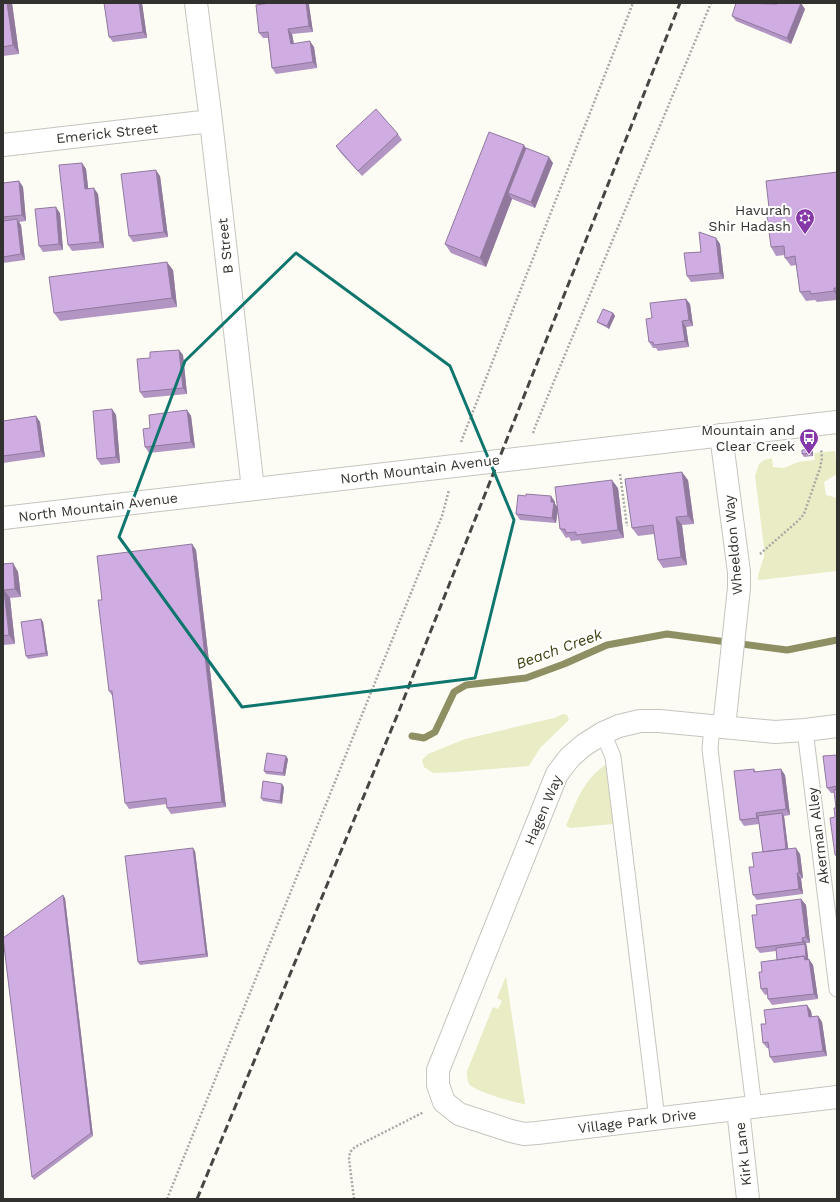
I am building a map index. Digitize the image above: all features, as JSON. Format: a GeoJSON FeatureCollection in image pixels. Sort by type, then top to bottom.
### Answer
{"type":"FeatureCollection","features":[{"type":"Feature","properties":{"kind":"street","name":"B Street"},"geometry":{"type":"LineString","coordinates":[[196,3],[253,489]]}},
{"type":"Feature","properties":{"kind":"street","name":"Emerick Street"},"geometry":{"type":"LineString","coordinates":[[3,145],[211,121]]}},
{"type":"Feature","properties":{"kind":"street","name":"North Mountain Avenue"},"geometry":{"type":"LineString","coordinates":[[3,518],[529,456],[837,422]]}},
{"type":"Feature","properties":{"kind":"street","name":"Wheeldon Way"},"geometry":{"type":"LineString","coordinates":[[718,726],[728,689],[739,588],[721,435]]}},
{"type":"Feature","properties":{"kind":"street","name":"Hagen Way"},"geometry":{"type":"LineString","coordinates":[[444,1102],[438,1085],[438,1070],[557,774],[570,757],[584,745],[602,734],[619,726],[640,721],[659,721],[775,732],[837,726]]}},
{"type":"Feature","properties":{"kind":"street","name":"Village Park Drive"},"geometry":{"type":"LineString","coordinates":[[444,1102],[459,1114],[524,1134],[837,1097]]}},
{"type":"Feature","properties":{"kind":"street","name":"Kirk Lane"},"geometry":{"type":"LineString","coordinates":[[746,1108],[748,1199]]}},
{"type":"Feature","properties":{"kind":"lane"},"geometry":{"type":"LineString","coordinates":[[718,726],[710,749],[746,1108]]}},
{"type":"Feature","properties":{"kind":"lane","name":"Akerman Alley"},"geometry":{"type":"LineString","coordinates":[[805,730],[837,989]]}},
{"type":"Feature","properties":{"kind":"lane"},"geometry":{"type":"LineString","coordinates":[[602,734],[613,757],[657,1119]]}},
{"type":"Feature","properties":{"kind":"path"},"geometry":{"type":"LineString","coordinates":[[464,435],[632,3]]}},
{"type":"Feature","properties":{"kind":"path"},"geometry":{"type":"LineString","coordinates":[[529,456],[535,427],[711,3]]}},
{"type":"Feature","properties":{"kind":"path"},"geometry":{"type":"LineString","coordinates":[[760,554],[804,514],[820,468],[822,458],[821,449]]}},
{"type":"Feature","properties":{"kind":"path"},"geometry":{"type":"LineString","coordinates":[[620,474],[627,526]]}},
{"type":"Feature","properties":{"kind":"path"},"geometry":{"type":"LineString","coordinates":[[167,1199],[442,516],[447,496]]}},
{"type":"Feature","properties":{"kind":"path"},"geometry":{"type":"LineString","coordinates":[[354,1199],[349,1160],[350,1152],[355,1147],[444,1102]]}},
{"type":"Feature","properties":{"kind":"highlighted area"},"geometry":{"type":"Polygon","coordinates":[[[296,253],[450,366],[514,520],[475,678],[242,707],[119,537],[185,361],[296,253]]]}},
{"type":"Feature","properties":{"kind":"green space"},"geometry":{"type":"Polygon","coordinates":[[[835,451],[837,474],[824,482],[826,495],[837,498],[837,571],[759,580],[758,576],[764,556],[764,547],[755,476],[759,464],[764,460],[772,458],[773,467],[784,468],[798,462],[815,460],[814,453],[835,451]]]}},
{"type":"Feature","properties":{"kind":"green space"},"geometry":{"type":"Polygon","coordinates":[[[563,714],[567,715],[569,720],[540,748],[529,766],[433,773],[424,767],[422,760],[428,754],[465,739],[554,718],[563,714]]]}},
{"type":"Feature","properties":{"kind":"green space"},"geometry":{"type":"Polygon","coordinates":[[[607,764],[614,824],[571,828],[566,826],[577,800],[587,783],[592,776],[607,764]]]}},
{"type":"Feature","properties":{"kind":"green space"},"geometry":{"type":"Polygon","coordinates":[[[506,976],[525,1104],[504,1099],[478,1090],[469,1084],[467,1079],[467,1071],[493,1007],[498,1009],[502,1001],[497,998],[506,976]]]}},
{"type":"Feature","properties":{"kind":"building"},"geometry":{"type":"Polygon","coordinates":[[[3,3],[7,3],[13,45],[3,47],[3,3]]]}},
{"type":"Feature","properties":{"kind":"building"},"geometry":{"type":"Polygon","coordinates":[[[104,3],[139,3],[143,32],[109,37],[104,3]]]}},
{"type":"Feature","properties":{"kind":"building"},"geometry":{"type":"Polygon","coordinates":[[[270,3],[306,3],[309,26],[288,29],[291,44],[310,41],[313,62],[272,68],[268,32],[259,33],[256,5],[270,3]]]}},
{"type":"Feature","properties":{"kind":"building"},"geometry":{"type":"Polygon","coordinates":[[[736,3],[801,3],[787,38],[732,16],[736,3]]]}},
{"type":"Feature","properties":{"kind":"building"},"geometry":{"type":"Polygon","coordinates":[[[376,109],[398,134],[358,171],[336,146],[376,109]]]}},
{"type":"Feature","properties":{"kind":"building"},"geometry":{"type":"Polygon","coordinates":[[[489,132],[524,145],[480,258],[445,244],[489,132]]]}},
{"type":"Feature","properties":{"kind":"building"},"geometry":{"type":"Polygon","coordinates":[[[526,148],[549,157],[531,202],[508,193],[526,148]]]}},
{"type":"Feature","properties":{"kind":"building"},"geometry":{"type":"Polygon","coordinates":[[[82,163],[85,189],[94,188],[100,242],[68,245],[59,165],[82,163]]]}},
{"type":"Feature","properties":{"kind":"building"},"geometry":{"type":"Polygon","coordinates":[[[156,170],[164,232],[129,236],[121,174],[156,170]]]}},
{"type":"Feature","properties":{"kind":"building","name":"Havurah Shir Hadash"},"geometry":{"type":"Polygon","coordinates":[[[837,172],[837,288],[834,288],[834,291],[811,294],[810,291],[800,292],[795,256],[785,258],[784,246],[771,247],[766,208],[769,208],[766,181],[837,172]]]}},
{"type":"Feature","properties":{"kind":"building"},"geometry":{"type":"Polygon","coordinates":[[[19,181],[22,215],[3,217],[3,183],[19,181]]]}},
{"type":"Feature","properties":{"kind":"building"},"geometry":{"type":"Polygon","coordinates":[[[56,207],[59,244],[39,246],[35,209],[56,207]]]}},
{"type":"Feature","properties":{"kind":"building"},"geometry":{"type":"Polygon","coordinates":[[[17,219],[21,254],[3,257],[3,221],[17,219]]]}},
{"type":"Feature","properties":{"kind":"building"},"geometry":{"type":"Polygon","coordinates":[[[699,232],[716,238],[720,273],[687,276],[684,253],[701,252],[699,232]]]}},
{"type":"Feature","properties":{"kind":"building"},"geometry":{"type":"Polygon","coordinates":[[[167,262],[172,298],[54,313],[49,277],[167,262]]]}},
{"type":"Feature","properties":{"kind":"building"},"geometry":{"type":"Polygon","coordinates":[[[686,299],[689,320],[682,321],[685,341],[654,345],[653,342],[649,342],[646,319],[652,318],[650,303],[686,299]]]}},
{"type":"Feature","properties":{"kind":"building"},"geometry":{"type":"Polygon","coordinates":[[[603,309],[613,313],[607,326],[597,322],[603,309]]]}},
{"type":"Feature","properties":{"kind":"building"},"geometry":{"type":"Polygon","coordinates":[[[179,350],[183,388],[140,392],[137,359],[150,358],[150,352],[179,350]]]}},
{"type":"Feature","properties":{"kind":"building"},"geometry":{"type":"Polygon","coordinates":[[[112,409],[116,457],[97,459],[93,411],[112,409]]]}},
{"type":"Feature","properties":{"kind":"building"},"geometry":{"type":"Polygon","coordinates":[[[187,410],[191,442],[145,447],[143,429],[150,428],[149,415],[187,410]]]}},
{"type":"Feature","properties":{"kind":"building"},"geometry":{"type":"Polygon","coordinates":[[[36,416],[41,451],[3,456],[3,421],[36,416]]]}},
{"type":"Feature","properties":{"kind":"building"},"geometry":{"type":"Polygon","coordinates":[[[811,449],[811,453],[802,454],[802,450],[811,449]]]}},
{"type":"Feature","properties":{"kind":"building"},"geometry":{"type":"Polygon","coordinates":[[[682,472],[688,516],[676,517],[681,557],[658,560],[653,525],[632,528],[625,479],[682,472]]]}},
{"type":"Feature","properties":{"kind":"building"},"geometry":{"type":"Polygon","coordinates":[[[612,480],[618,530],[576,535],[576,532],[566,533],[565,529],[560,529],[555,487],[612,480]]]}},
{"type":"Feature","properties":{"kind":"building"},"geometry":{"type":"Polygon","coordinates":[[[526,494],[551,496],[551,502],[554,502],[552,518],[516,514],[518,495],[526,496],[526,494]]]}},
{"type":"Feature","properties":{"kind":"building"},"geometry":{"type":"Polygon","coordinates":[[[192,544],[222,802],[167,808],[166,798],[125,803],[112,691],[109,691],[98,600],[102,600],[97,556],[192,544]]]}},
{"type":"Feature","properties":{"kind":"building"},"geometry":{"type":"Polygon","coordinates":[[[13,563],[15,589],[4,590],[9,635],[3,636],[3,564],[13,563]]]}},
{"type":"Feature","properties":{"kind":"building"},"geometry":{"type":"Polygon","coordinates":[[[41,619],[46,653],[26,656],[21,622],[41,619]]]}},
{"type":"Feature","properties":{"kind":"building"},"geometry":{"type":"Polygon","coordinates":[[[267,753],[286,756],[283,773],[264,771],[267,753]]]}},
{"type":"Feature","properties":{"kind":"building"},"geometry":{"type":"Polygon","coordinates":[[[837,755],[837,786],[827,788],[823,756],[837,755]]]}},
{"type":"Feature","properties":{"kind":"building"},"geometry":{"type":"Polygon","coordinates":[[[754,769],[754,772],[781,769],[786,809],[756,813],[757,818],[740,820],[734,771],[754,769]]]}},
{"type":"Feature","properties":{"kind":"building"},"geometry":{"type":"Polygon","coordinates":[[[263,781],[282,784],[280,801],[261,798],[263,781]]]}},
{"type":"Feature","properties":{"kind":"building"},"geometry":{"type":"Polygon","coordinates":[[[837,789],[837,808],[836,808],[834,790],[837,789]]]}},
{"type":"Feature","properties":{"kind":"building"},"geometry":{"type":"Polygon","coordinates":[[[834,808],[837,808],[837,855],[835,855],[830,818],[835,817],[834,808]]]}},
{"type":"Feature","properties":{"kind":"building"},"geometry":{"type":"Polygon","coordinates":[[[782,813],[786,849],[763,852],[758,816],[782,813]]]}},
{"type":"Feature","properties":{"kind":"building"},"geometry":{"type":"Polygon","coordinates":[[[193,848],[206,954],[138,962],[125,856],[193,848]]]}},
{"type":"Feature","properties":{"kind":"building"},"geometry":{"type":"Polygon","coordinates":[[[796,848],[799,889],[753,895],[749,867],[754,867],[752,853],[796,848]]]}},
{"type":"Feature","properties":{"kind":"building"},"geometry":{"type":"Polygon","coordinates":[[[63,895],[91,1133],[32,1177],[3,938],[63,895]]]}},
{"type":"Feature","properties":{"kind":"building"},"geometry":{"type":"Polygon","coordinates":[[[801,899],[806,937],[802,938],[803,942],[756,948],[752,915],[757,915],[756,905],[801,899]]]}},
{"type":"Feature","properties":{"kind":"building"},"geometry":{"type":"Polygon","coordinates":[[[805,944],[806,959],[804,956],[777,960],[776,948],[805,944]]]}},
{"type":"Feature","properties":{"kind":"building"},"geometry":{"type":"Polygon","coordinates":[[[804,956],[805,960],[809,959],[814,994],[768,999],[767,988],[761,989],[759,972],[762,972],[761,962],[804,956]]]}},
{"type":"Feature","properties":{"kind":"building"},"geometry":{"type":"Polygon","coordinates":[[[807,1005],[809,1017],[818,1016],[823,1051],[770,1057],[768,1042],[763,1043],[761,1024],[766,1024],[764,1010],[807,1005]]]}},
{"type":"Feature","properties":{"kind":"waterway","name":"Beach Creek"},"geometry":{"type":"LineString","coordinates":[[412,736],[424,738],[435,732],[454,692],[466,685],[526,678],[564,664],[607,645],[667,634],[787,650],[837,640]]}},
{"type":"Feature","properties":{"kind":"railway"},"geometry":{"type":"LineString","coordinates":[[197,1199],[399,711],[680,3]]}},
{"type":"Feature","properties":{"kind":"place","name":"Havurah Shir Hadash"},"geometry":{"type":"Point","coordinates":[805,235]}},
{"type":"Feature","properties":{"kind":"place","name":"Mountain and Clear Creek"},"geometry":{"type":"Point","coordinates":[809,455]}}]}
